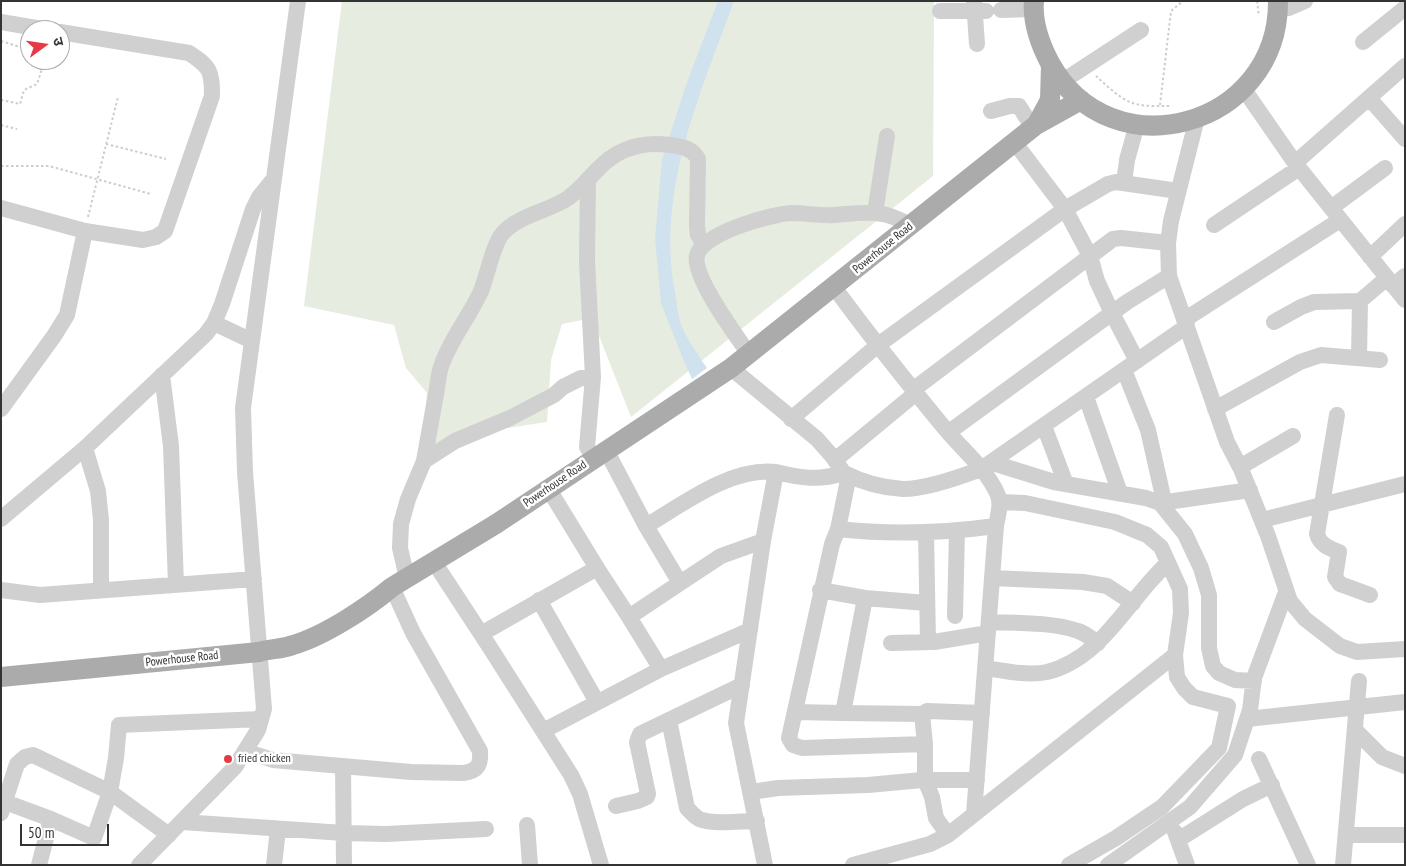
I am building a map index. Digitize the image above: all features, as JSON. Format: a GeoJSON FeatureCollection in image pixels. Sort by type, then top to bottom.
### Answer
{"type":"FeatureCollection","features":[{"type":"Feature","properties":{"kind":"main road"},"geometry":{"type":"LineString","coordinates":[[1034,5],[1036,27],[1042,49],[1057,75],[1081,100],[1105,114],[1130,123],[1156,126],[1183,123],[1207,115],[1229,102],[1258,72],[1267,55],[1274,36],[1278,5]]}},
{"type":"Feature","properties":{"kind":"main road"},"geometry":{"type":"LineString","coordinates":[[1035,127],[1050,100],[1051,65]]}},
{"type":"Feature","properties":{"kind":"main road"},"geometry":{"type":"LineString","coordinates":[[1035,127],[1081,100]]}},
{"type":"Feature","properties":{"kind":"main road","name":"Powerhouse Road"},"geometry":{"type":"LineString","coordinates":[[1,677],[258,652],[292,645],[315,635],[358,611],[399,582],[496,524],[698,390],[749,354],[1035,127]]}},
{"type":"Feature","properties":{"kind":"street"},"geometry":{"type":"LineString","coordinates":[[139,865],[235,768],[258,730],[264,709],[245,472],[243,408],[298,1]]}},
{"type":"Feature","properties":{"kind":"street"},"geometry":{"type":"LineString","coordinates":[[1278,5],[1289,8],[1306,1]]}},
{"type":"Feature","properties":{"kind":"street"},"geometry":{"type":"LineString","coordinates":[[940,11],[1034,5]]}},
{"type":"Feature","properties":{"kind":"street"},"geometry":{"type":"LineString","coordinates":[[977,44],[984,8]]}},
{"type":"Feature","properties":{"kind":"street"},"geometry":{"type":"LineString","coordinates":[[1363,42],[1405,8]]}},
{"type":"Feature","properties":{"kind":"street"},"geometry":{"type":"LineString","coordinates":[[1,22],[20,25]]}},
{"type":"Feature","properties":{"kind":"street"},"geometry":{"type":"LineString","coordinates":[[1063,81],[1141,30]]}},
{"type":"Feature","properties":{"kind":"street"},"geometry":{"type":"LineString","coordinates":[[1,208],[85,231],[144,240],[156,237],[165,231],[212,96],[212,78],[206,64],[190,53],[70,34]]}},
{"type":"Feature","properties":{"kind":"street"},"geometry":{"type":"LineString","coordinates":[[1214,225],[1297,166],[1405,66]]}},
{"type":"Feature","properties":{"kind":"street"},"geometry":{"type":"LineString","coordinates":[[1243,88],[1297,166],[1370,257],[1395,280],[1405,300]]}},
{"type":"Feature","properties":{"kind":"street"},"geometry":{"type":"LineString","coordinates":[[1369,98],[1405,140]]}},
{"type":"Feature","properties":{"kind":"street"},"geometry":{"type":"LineString","coordinates":[[991,111],[1010,106],[1019,106],[1035,127]]}},
{"type":"Feature","properties":{"kind":"street"},"geometry":{"type":"LineString","coordinates":[[1197,118],[1186,167],[1178,191],[1168,243],[1169,276],[1227,442],[1240,467],[1262,520],[1286,592],[1290,601],[1305,619],[1340,646],[1357,652],[1405,649]]}},
{"type":"Feature","properties":{"kind":"street"},"geometry":{"type":"LineString","coordinates":[[1124,183],[1127,160],[1137,124]]}},
{"type":"Feature","properties":{"kind":"street"},"geometry":{"type":"LineString","coordinates":[[875,214],[886,136]]}},
{"type":"Feature","properties":{"kind":"street"},"geometry":{"type":"LineString","coordinates":[[245,751],[273,760],[411,772],[463,773],[470,772],[478,767],[481,760],[480,751],[413,633],[399,582],[401,524],[408,499],[424,461],[441,365],[474,306],[489,269],[497,241],[502,234],[520,220],[565,200],[579,189],[600,167],[618,154],[634,146],[655,143],[685,147],[694,152],[698,159],[697,226],[698,235],[704,245]]}},
{"type":"Feature","properties":{"kind":"street"},"geometry":{"type":"LineString","coordinates":[[1015,143],[1065,210],[1090,256],[1097,281],[1112,313],[1131,365],[1148,430],[1162,502],[1185,534],[1201,568],[1209,594],[1209,648],[1213,666],[1219,673],[1235,680],[1254,683]]}},
{"type":"Feature","properties":{"kind":"street"},"geometry":{"type":"LineString","coordinates":[[727,369],[817,439],[843,469],[862,482],[904,489],[987,469],[1336,214],[1385,168]]}},
{"type":"Feature","properties":{"kind":"street"},"geometry":{"type":"LineString","coordinates":[[1,520],[84,448],[206,334],[214,323],[222,304],[253,209],[273,179]]}},
{"type":"Feature","properties":{"kind":"street"},"geometry":{"type":"LineString","coordinates":[[588,179],[587,260],[593,377],[587,447],[600,454],[680,583]]}},
{"type":"Feature","properties":{"kind":"street"},"geometry":{"type":"LineString","coordinates":[[791,419],[878,345],[1065,210],[1108,184],[1116,182],[1178,191]]}},
{"type":"Feature","properties":{"kind":"street"},"geometry":{"type":"LineString","coordinates":[[749,354],[706,289],[697,262],[697,254],[704,245],[750,221],[792,213],[832,216],[852,213],[875,214],[892,216],[911,226]]}},
{"type":"Feature","properties":{"kind":"street"},"geometry":{"type":"LineString","coordinates":[[1370,257],[1405,224]]}},
{"type":"Feature","properties":{"kind":"street"},"geometry":{"type":"LineString","coordinates":[[1,409],[67,315],[85,231]]}},
{"type":"Feature","properties":{"kind":"street"},"geometry":{"type":"LineString","coordinates":[[646,526],[733,477],[763,471],[807,479],[824,478],[843,469],[915,391],[1113,239],[1121,238],[1168,243]]}},
{"type":"Feature","properties":{"kind":"street"},"geometry":{"type":"LineString","coordinates":[[949,432],[1112,313],[1169,276]]}},
{"type":"Feature","properties":{"kind":"street"},"geometry":{"type":"LineString","coordinates":[[1274,322],[1314,302],[1360,301],[1395,280]]}},
{"type":"Feature","properties":{"kind":"street"},"geometry":{"type":"LineString","coordinates":[[834,287],[878,345],[949,432],[987,469],[999,497],[974,814]]}},
{"type":"Feature","properties":{"kind":"street"},"geometry":{"type":"LineString","coordinates":[[1359,358],[1360,301]]}},
{"type":"Feature","properties":{"kind":"street"},"geometry":{"type":"LineString","coordinates":[[214,323],[252,341]]}},
{"type":"Feature","properties":{"kind":"street"},"geometry":{"type":"LineString","coordinates":[[1215,408],[1300,362],[1320,355],[1380,360]]}},
{"type":"Feature","properties":{"kind":"street"},"geometry":{"type":"LineString","coordinates":[[162,375],[171,446],[176,585]]}},
{"type":"Feature","properties":{"kind":"street"},"geometry":{"type":"LineString","coordinates":[[424,461],[456,441],[510,418],[554,395],[563,387],[581,378],[593,377]]}},
{"type":"Feature","properties":{"kind":"street"},"geometry":{"type":"LineString","coordinates":[[1086,397],[1120,493]]}},
{"type":"Feature","properties":{"kind":"street"},"geometry":{"type":"LineString","coordinates":[[1337,415],[1321,505],[1317,534],[1318,540],[1339,552],[1335,577],[1340,584],[1370,594]]}},
{"type":"Feature","properties":{"kind":"street"},"geometry":{"type":"LineString","coordinates":[[1044,426],[1066,484]]}},
{"type":"Feature","properties":{"kind":"street"},"geometry":{"type":"LineString","coordinates":[[1240,467],[1293,436]]}},
{"type":"Feature","properties":{"kind":"street"},"geometry":{"type":"LineString","coordinates":[[84,448],[98,491],[101,520],[101,590]]}},
{"type":"Feature","properties":{"kind":"street"},"geometry":{"type":"LineString","coordinates":[[843,469],[838,528],[820,590],[789,738],[793,745],[802,748],[926,744]]}},
{"type":"Feature","properties":{"kind":"street"},"geometry":{"type":"LineString","coordinates":[[987,469],[1162,502],[1250,490]]}},
{"type":"Feature","properties":{"kind":"street"},"geometry":{"type":"LineString","coordinates":[[765,865],[736,723],[763,541],[776,472]]}},
{"type":"Feature","properties":{"kind":"street"},"geometry":{"type":"LineString","coordinates":[[1262,520],[1405,484]]}},
{"type":"Feature","properties":{"kind":"street"},"geometry":{"type":"LineString","coordinates":[[548,488],[661,669]]}},
{"type":"Feature","properties":{"kind":"street"},"geometry":{"type":"LineString","coordinates":[[999,497],[1115,522],[1147,535],[1161,547],[1180,589],[1181,613],[1175,655],[1178,677],[1184,688],[1194,697],[1228,706],[1219,748],[1169,815],[1108,865]]}},
{"type":"Feature","properties":{"kind":"street"},"geometry":{"type":"LineString","coordinates":[[838,528],[872,532],[926,532],[957,531],[996,526]]}},
{"type":"Feature","properties":{"kind":"street"},"geometry":{"type":"LineString","coordinates":[[955,616],[957,531]]}},
{"type":"Feature","properties":{"kind":"street"},"geometry":{"type":"LineString","coordinates":[[926,532],[928,642]]}},
{"type":"Feature","properties":{"kind":"street"},"geometry":{"type":"LineString","coordinates":[[629,617],[721,556],[763,541]]}},
{"type":"Feature","properties":{"kind":"street"},"geometry":{"type":"LineString","coordinates":[[434,562],[571,775],[580,794],[601,865]]}},
{"type":"Feature","properties":{"kind":"street"},"geometry":{"type":"LineString","coordinates":[[986,668],[1026,673],[1047,672],[1068,663],[1091,649],[1110,631],[1168,562]]}},
{"type":"Feature","properties":{"kind":"street"},"geometry":{"type":"LineString","coordinates":[[481,634],[597,568]]}},
{"type":"Feature","properties":{"kind":"street"},"geometry":{"type":"LineString","coordinates":[[992,578],[1083,582],[1106,586],[1132,603]]}},
{"type":"Feature","properties":{"kind":"street"},"geometry":{"type":"LineString","coordinates":[[1,590],[40,595],[254,579]]}},
{"type":"Feature","properties":{"kind":"street"},"geometry":{"type":"LineString","coordinates":[[820,590],[865,598],[927,603]]}},
{"type":"Feature","properties":{"kind":"street"},"geometry":{"type":"LineString","coordinates":[[1072,864],[1116,838],[1190,806],[1235,755],[1249,714],[1254,683],[1286,592]]}},
{"type":"Feature","properties":{"kind":"street"},"geometry":{"type":"LineString","coordinates":[[843,713],[865,598]]}},
{"type":"Feature","properties":{"kind":"street"},"geometry":{"type":"LineString","coordinates":[[539,600],[597,702]]}},
{"type":"Feature","properties":{"kind":"street"},"geometry":{"type":"LineString","coordinates":[[891,643],[928,642],[989,627],[1019,623],[1079,631],[1098,643]]}},
{"type":"Feature","properties":{"kind":"street"},"geometry":{"type":"LineString","coordinates":[[543,731],[661,669],[750,630]]}},
{"type":"Feature","properties":{"kind":"street"},"geometry":{"type":"LineString","coordinates":[[853,865],[930,844],[948,835],[1175,655]]}},
{"type":"Feature","properties":{"kind":"street"},"geometry":{"type":"LineString","coordinates":[[1343,865],[1359,681]]}},
{"type":"Feature","properties":{"kind":"street"},"geometry":{"type":"LineString","coordinates":[[616,806],[638,801],[647,797],[648,794],[637,742],[640,734],[742,684]]}},
{"type":"Feature","properties":{"kind":"street"},"geometry":{"type":"LineString","coordinates":[[1249,714],[1405,702]]}},
{"type":"Feature","properties":{"kind":"street"},"geometry":{"type":"LineString","coordinates":[[794,712],[982,713]]}},
{"type":"Feature","properties":{"kind":"street"},"geometry":{"type":"LineString","coordinates":[[922,714],[926,744],[925,780],[932,797],[936,818],[948,835]]}},
{"type":"Feature","properties":{"kind":"street"},"geometry":{"type":"LineString","coordinates":[[169,835],[110,792],[33,755],[25,757],[17,764],[3,807],[51,819],[92,843],[110,792],[119,725],[261,719]]}},
{"type":"Feature","properties":{"kind":"street"},"geometry":{"type":"LineString","coordinates":[[669,720],[687,808],[693,815],[701,820],[713,822],[757,821]]}},
{"type":"Feature","properties":{"kind":"street"},"geometry":{"type":"LineString","coordinates":[[1356,731],[1382,756],[1405,766]]}},
{"type":"Feature","properties":{"kind":"street"},"geometry":{"type":"LineString","coordinates":[[1259,759],[1308,865]]}},
{"type":"Feature","properties":{"kind":"street"},"geometry":{"type":"LineString","coordinates":[[343,766],[344,865]]}},
{"type":"Feature","properties":{"kind":"street"},"geometry":{"type":"LineString","coordinates":[[751,792],[778,788],[868,785],[925,780],[977,780]]}},
{"type":"Feature","properties":{"kind":"street"},"geometry":{"type":"LineString","coordinates":[[1178,840],[1243,799],[1272,785]]}},
{"type":"Feature","properties":{"kind":"street"},"geometry":{"type":"LineString","coordinates":[[1169,815],[1187,865]]}},
{"type":"Feature","properties":{"kind":"street"},"geometry":{"type":"LineString","coordinates":[[39,865],[51,819]]}},
{"type":"Feature","properties":{"kind":"street"},"geometry":{"type":"LineString","coordinates":[[182,822],[386,834],[486,829]]}},
{"type":"Feature","properties":{"kind":"street"},"geometry":{"type":"LineString","coordinates":[[527,825],[530,865]]}},
{"type":"Feature","properties":{"kind":"street"},"geometry":{"type":"LineString","coordinates":[[274,865],[278,829]]}},
{"type":"Feature","properties":{"kind":"street"},"geometry":{"type":"LineString","coordinates":[[1346,835],[1405,835]]}},
{"type":"Feature","properties":{"kind":"path"},"geometry":{"type":"LineString","coordinates":[[1160,106],[1171,10],[1183,1]]}},
{"type":"Feature","properties":{"kind":"path"},"geometry":{"type":"LineString","coordinates":[[1257,1],[1259,21]]}},
{"type":"Feature","properties":{"kind":"path"},"geometry":{"type":"LineString","coordinates":[[1,41],[20,47]]}},
{"type":"Feature","properties":{"kind":"path"},"geometry":{"type":"LineString","coordinates":[[1,100],[20,104],[24,90],[37,84],[42,70]]}},
{"type":"Feature","properties":{"kind":"path"},"geometry":{"type":"LineString","coordinates":[[1096,76],[1130,102],[1176,106]]}},
{"type":"Feature","properties":{"kind":"path"},"geometry":{"type":"LineString","coordinates":[[85,231],[118,97]]}},
{"type":"Feature","properties":{"kind":"path"},"geometry":{"type":"LineString","coordinates":[[1,125],[17,129]]}},
{"type":"Feature","properties":{"kind":"path"},"geometry":{"type":"LineString","coordinates":[[106,144],[166,159]]}},
{"type":"Feature","properties":{"kind":"path"},"geometry":{"type":"LineString","coordinates":[[1,166],[49,166],[151,194]]}},
{"type":"Feature","properties":{"kind":"shaded area"},"geometry":{"type":"Polygon","coordinates":[[[342,1],[934,1],[933,176],[631,417],[592,318],[562,324],[551,360],[547,422],[494,430],[449,447],[420,469],[427,393],[406,368],[394,325],[304,306],[342,1]]]}},
{"type":"Feature","properties":{"kind":"water"},"geometry":{"type":"Polygon","coordinates":[[[718,1],[734,1],[695,107],[676,180],[671,217],[671,254],[681,325],[707,368],[692,379],[661,303],[655,238],[662,160],[686,85],[718,1]]]}},
{"type":"Feature","properties":{"kind":"place","name":"fried chicken"},"geometry":{"type":"Point","coordinates":[228,759]}}]}
